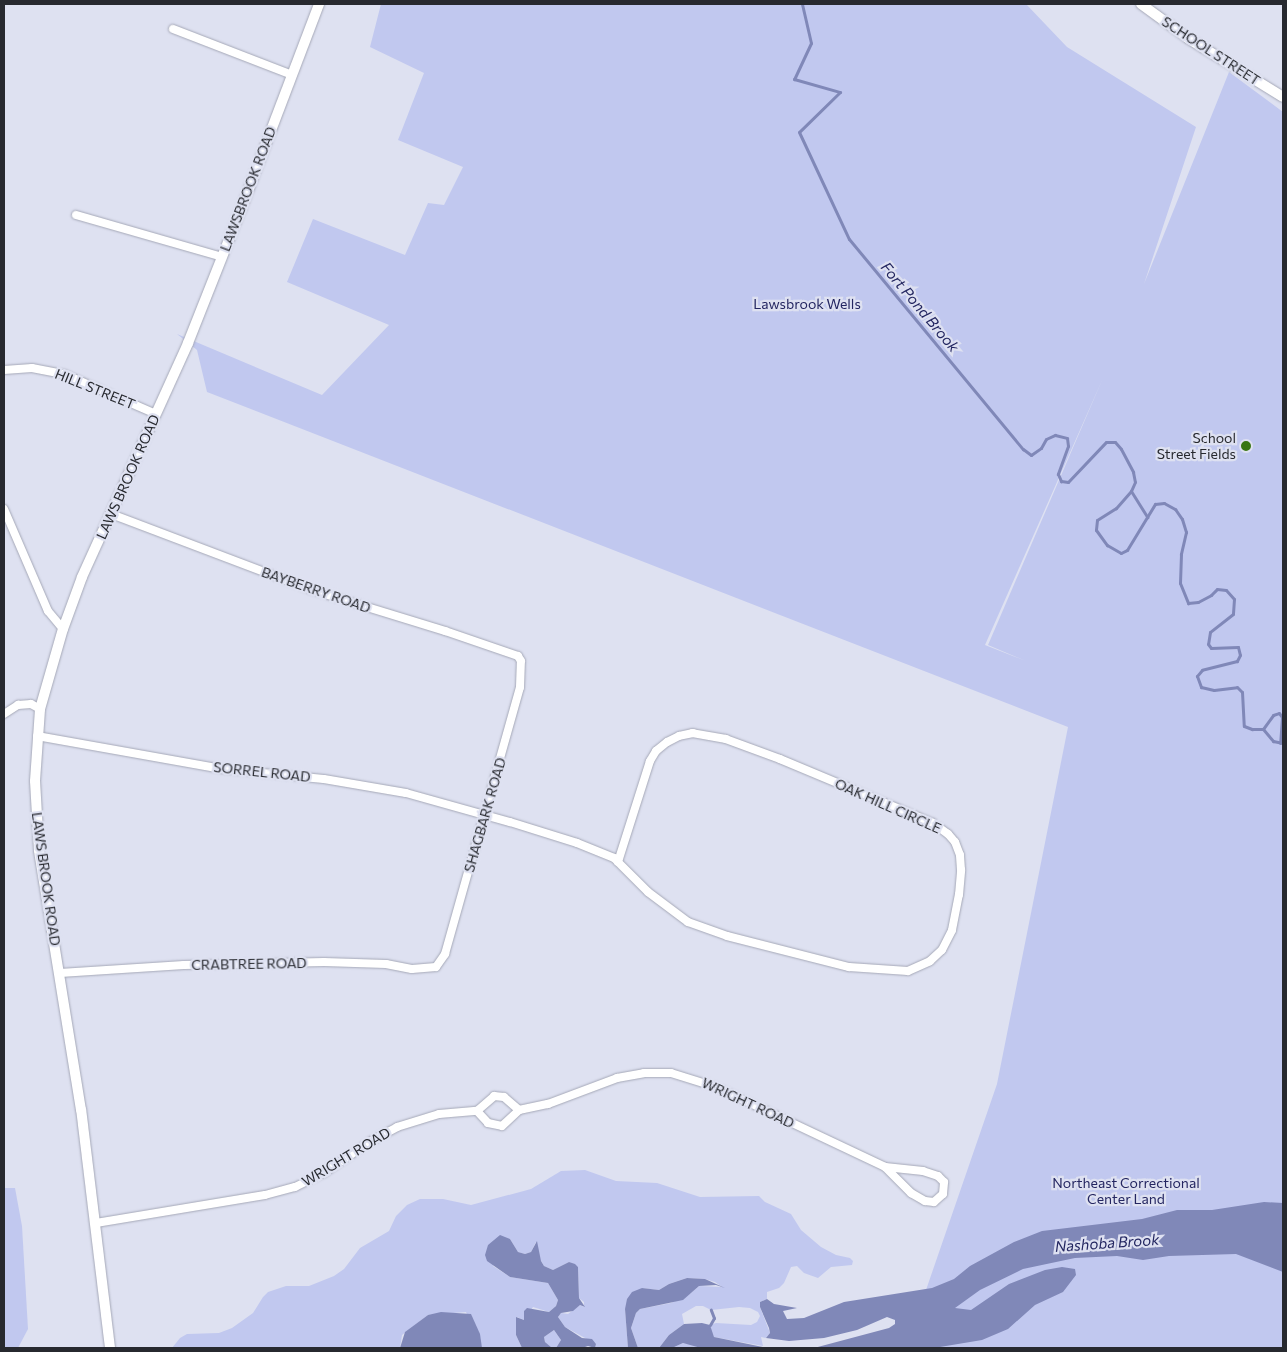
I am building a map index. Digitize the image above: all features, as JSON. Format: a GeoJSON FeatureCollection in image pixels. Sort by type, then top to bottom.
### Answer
{"type":"FeatureCollection","features":[{"type":"Feature","properties":{"kind":"street","name":"LAWSBROOK ROAD"},"geometry":{"type":"LineString","coordinates":[[174,373],[222,257],[319,4]]}},
{"type":"Feature","properties":{"kind":"street","name":"SCHOOL STREET"},"geometry":{"type":"LineString","coordinates":[[1140,4],[1189,38],[1283,96]]}},
{"type":"Feature","properties":{"kind":"street"},"geometry":{"type":"LineString","coordinates":[[173,29],[292,75]]}},
{"type":"Feature","properties":{"kind":"street"},"geometry":{"type":"LineString","coordinates":[[76,215],[222,257]]}},
{"type":"Feature","properties":{"kind":"street","name":"HILL STREET"},"geometry":{"type":"LineString","coordinates":[[4,370],[32,368],[64,374],[156,414]]}},
{"type":"Feature","properties":{"kind":"street","name":"LAWS BROOK ROAD"},"geometry":{"type":"LineString","coordinates":[[110,1348],[96,1223],[60,973],[39,850],[35,810],[37,736],[40,709],[63,629],[82,577],[174,373]]}},
{"type":"Feature","properties":{"kind":"street"},"geometry":{"type":"LineString","coordinates":[[4,509],[48,611],[63,629]]}},
{"type":"Feature","properties":{"kind":"street","name":"BAYBERRY ROAD"},"geometry":{"type":"LineString","coordinates":[[111,514],[312,590],[500,649],[518,656],[521,660]]}},
{"type":"Feature","properties":{"kind":"street","name":"SHAGBARK ROAD"},"geometry":{"type":"LineString","coordinates":[[438,966],[446,954],[520,687],[521,660]]}},
{"type":"Feature","properties":{"kind":"street"},"geometry":{"type":"LineString","coordinates":[[4,714],[18,705],[31,704],[40,709]]}},
{"type":"Feature","properties":{"kind":"street","name":"OAK HILL CIRCLE"},"geometry":{"type":"LineString","coordinates":[[484,815],[577,843],[614,858],[618,862],[648,892],[688,922],[727,936],[849,967],[908,971],[919,968],[942,950],[952,930],[959,895],[960,855],[955,842],[933,823],[780,759],[726,739],[693,733],[679,736],[656,750],[650,761],[618,862]]}},
{"type":"Feature","properties":{"kind":"street","name":"SORREL ROAD"},"geometry":{"type":"LineString","coordinates":[[37,736],[214,767],[324,779],[397,792],[484,815]]}},
{"type":"Feature","properties":{"kind":"street","name":"CRABTREE ROAD"},"geometry":{"type":"LineString","coordinates":[[60,973],[184,965],[324,962],[386,964],[412,969],[438,966]]}},
{"type":"Feature","properties":{"kind":"street","name":"WRIGHT ROAD"},"geometry":{"type":"LineString","coordinates":[[96,1223],[280,1192],[324,1174],[371,1141],[397,1127],[440,1114],[477,1111],[488,1123],[497,1126],[506,1124],[519,1110],[548,1104],[631,1075],[671,1073],[716,1087],[885,1167],[918,1198],[934,1202],[943,1194],[944,1182],[931,1173],[885,1167]]}},
{"type":"Feature","properties":{"kind":"street"},"geometry":{"type":"LineString","coordinates":[[477,1111],[489,1099],[500,1096],[508,1100],[519,1110]]}},
{"type":"Feature","properties":{"kind":"green space"},"geometry":{"type":"Polygon","coordinates":[[[381,4],[1026,4],[1067,47],[1196,127],[1144,284],[1229,72],[1283,112],[1283,1348],[906,1348],[997,1084],[1068,727],[207,392],[197,350],[177,334],[322,395],[389,325],[287,282],[313,219],[405,255],[428,203],[444,205],[463,167],[398,140],[424,73],[370,47],[381,4]],[[1103,378],[985,645],[1026,661],[988,645],[1103,378]]]}},
{"type":"Feature","properties":{"kind":"green space"},"geometry":{"type":"Polygon","coordinates":[[[585,1170],[616,1181],[657,1183],[700,1197],[759,1196],[765,1202],[791,1214],[801,1230],[821,1247],[836,1255],[850,1258],[853,1261],[852,1265],[831,1267],[818,1278],[804,1273],[797,1266],[791,1267],[784,1283],[779,1288],[767,1292],[767,1299],[760,1302],[760,1307],[770,1333],[766,1338],[761,1337],[763,1346],[714,1337],[710,1325],[716,1323],[751,1325],[757,1322],[760,1316],[758,1312],[750,1308],[739,1307],[711,1310],[703,1306],[696,1306],[682,1314],[684,1324],[669,1335],[659,1348],[638,1348],[631,1328],[636,1313],[640,1309],[671,1303],[691,1293],[699,1286],[722,1287],[715,1282],[705,1279],[687,1278],[669,1284],[659,1290],[642,1288],[625,1309],[628,1348],[595,1348],[596,1344],[565,1327],[558,1317],[561,1313],[568,1314],[580,1305],[584,1307],[584,1302],[579,1298],[578,1267],[569,1262],[553,1270],[544,1266],[538,1256],[536,1242],[531,1252],[525,1254],[518,1252],[510,1239],[493,1266],[510,1277],[548,1283],[558,1300],[556,1306],[549,1312],[533,1307],[524,1320],[517,1317],[516,1335],[522,1348],[482,1348],[466,1312],[428,1315],[402,1335],[400,1348],[172,1348],[180,1338],[187,1334],[219,1333],[232,1328],[253,1313],[268,1292],[286,1286],[309,1286],[334,1276],[344,1269],[360,1248],[389,1231],[396,1216],[407,1205],[420,1199],[443,1199],[471,1205],[531,1189],[561,1171],[585,1170]]]}},
{"type":"Feature","properties":{"kind":"green space"},"geometry":{"type":"Polygon","coordinates":[[[4,1188],[15,1188],[22,1226],[28,1329],[18,1348],[4,1348],[4,1188]]]}},
{"type":"Feature","properties":{"kind":"green space"},"geometry":{"type":"Polygon","coordinates":[[[554,1330],[561,1340],[556,1348],[551,1348],[545,1342],[544,1337],[554,1330]]]}},
{"type":"Feature","properties":{"kind":"green space"},"geometry":{"type":"Polygon","coordinates":[[[683,1343],[692,1344],[701,1348],[672,1348],[683,1343]]]}},
{"type":"Feature","properties":{"kind":"water","name":"Nashoba Brook"},"geometry":{"type":"Polygon","coordinates":[[[1264,1202],[1283,1203],[1283,1272],[1236,1254],[1169,1256],[1143,1260],[1117,1256],[1075,1258],[1023,1269],[980,1290],[955,1308],[971,1310],[1009,1284],[1045,1270],[1062,1267],[1075,1269],[1076,1275],[1063,1292],[1035,1305],[1008,1329],[982,1340],[934,1348],[814,1348],[889,1328],[895,1324],[895,1320],[887,1317],[857,1330],[824,1338],[789,1341],[766,1338],[770,1333],[760,1307],[760,1302],[767,1299],[774,1304],[797,1308],[783,1311],[787,1319],[804,1318],[844,1302],[932,1288],[954,1279],[970,1266],[1014,1242],[1042,1231],[1142,1219],[1177,1210],[1212,1210],[1264,1202]]]}},
{"type":"Feature","properties":{"kind":"water"},"geometry":{"type":"Polygon","coordinates":[[[500,1235],[510,1239],[518,1252],[525,1254],[531,1252],[537,1241],[541,1261],[544,1266],[553,1270],[569,1262],[578,1267],[579,1298],[585,1307],[580,1305],[573,1311],[561,1313],[558,1317],[565,1327],[582,1338],[592,1339],[596,1344],[595,1348],[588,1346],[582,1348],[556,1348],[561,1340],[554,1330],[544,1337],[545,1342],[552,1348],[522,1348],[516,1335],[516,1317],[524,1320],[524,1311],[527,1308],[549,1312],[556,1306],[558,1300],[548,1283],[510,1277],[487,1261],[485,1255],[488,1245],[500,1235]]]}},
{"type":"Feature","properties":{"kind":"water"},"geometry":{"type":"Polygon","coordinates":[[[687,1278],[705,1279],[725,1288],[716,1285],[699,1286],[683,1300],[640,1309],[636,1313],[631,1328],[638,1348],[628,1348],[625,1309],[627,1299],[632,1292],[642,1288],[659,1290],[669,1284],[687,1278]]]}},
{"type":"Feature","properties":{"kind":"water"},"geometry":{"type":"Polygon","coordinates":[[[441,1312],[471,1314],[480,1334],[482,1348],[400,1348],[405,1332],[428,1315],[441,1312]]]}},
{"type":"Feature","properties":{"kind":"water"},"geometry":{"type":"Polygon","coordinates":[[[702,1323],[710,1325],[714,1337],[768,1348],[701,1348],[683,1343],[672,1348],[659,1348],[669,1335],[684,1324],[702,1323]]]}},
{"type":"Feature","properties":{"kind":"waterway","name":"Fort Pond Brook"},"geometry":{"type":"LineString","coordinates":[[802,4],[811,43],[794,79],[840,92],[799,132],[849,239],[1023,449],[1031,455],[1041,448],[1046,439],[1055,435],[1067,438],[1068,446],[1058,474],[1061,481],[1068,482],[1106,442],[1115,442],[1121,449],[1133,472],[1135,482],[1131,491],[1116,508],[1097,520],[1096,530],[1107,545],[1121,553],[1127,550],[1155,504],[1164,503],[1175,509],[1182,519],[1186,532],[1181,554],[1180,583],[1188,603],[1198,602],[1211,595],[1217,589],[1226,590],[1234,599],[1233,614],[1210,632],[1208,644],[1211,648],[1238,647],[1240,655],[1237,661],[1202,670],[1197,676],[1201,687],[1214,690],[1237,687],[1242,692],[1244,726],[1252,729],[1263,729],[1273,741],[1283,743]]}},
{"type":"Feature","properties":{"kind":"waterway","name":"Fort Pond Brook"},"geometry":{"type":"LineString","coordinates":[[1131,491],[1147,517]]}},
{"type":"Feature","properties":{"kind":"waterway","name":"Fort Pond Brook"},"geometry":{"type":"LineString","coordinates":[[1263,729],[1273,715],[1279,713],[1282,717],[1280,743]]}},
{"type":"Feature","properties":{"kind":"waterway"},"geometry":{"type":"LineString","coordinates":[[710,1325],[714,1318],[711,1310]]}},
{"type":"Feature","properties":{"kind":"place","name":"School Street Fields"},"geometry":{"type":"Point","coordinates":[1246,446]}},
{"type":"Feature","properties":{"kind":"park label","name":"Lawsbrook Wells"},"geometry":{"type":"Point","coordinates":[807,304]}},
{"type":"Feature","properties":{"kind":"park label","name":"Northeast Correctional Center Land"},"geometry":{"type":"Point","coordinates":[1126,1192]}}]}
